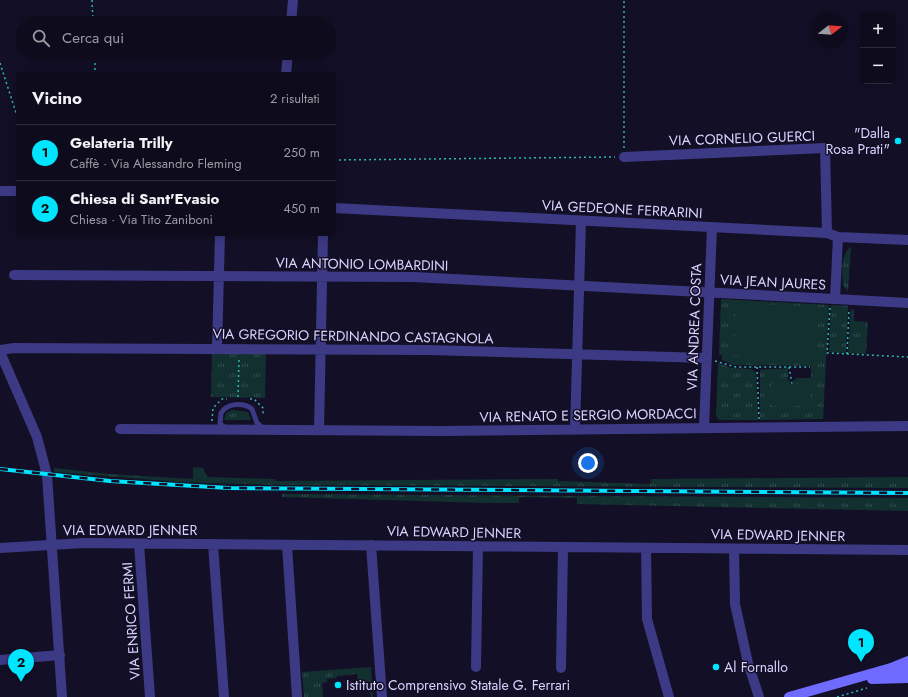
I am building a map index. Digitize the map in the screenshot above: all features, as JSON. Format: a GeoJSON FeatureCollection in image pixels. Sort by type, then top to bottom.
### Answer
{"type":"FeatureCollection","features":[{"type":"Feature","properties":{"kind":"main road"},"geometry":{"type":"LineString","coordinates":[[789,697],[891,668],[908,661]]}},
{"type":"Feature","properties":{"kind":"main road"},"geometry":{"type":"LineString","coordinates":[[811,697],[908,670]]}},
{"type":"Feature","properties":{"kind":"main road"},"geometry":{"type":"LineString","coordinates":[[872,679],[908,678]]}},
{"type":"Feature","properties":{"kind":"street"},"geometry":{"type":"LineString","coordinates":[[292,16],[293,0]]}},
{"type":"Feature","properties":{"kind":"street"},"geometry":{"type":"LineString","coordinates":[[286,72],[287,60]]}},
{"type":"Feature","properties":{"kind":"street","name":"VIA CORNELIO GUERCI"},"geometry":{"type":"LineString","coordinates":[[624,157],[825,148],[827,233]]}},
{"type":"Feature","properties":{"kind":"street"},"geometry":{"type":"LineString","coordinates":[[0,191],[16,191]]}},
{"type":"Feature","properties":{"kind":"street","name":"VIA GEDEONE FERRARINI"},"geometry":{"type":"LineString","coordinates":[[336,208],[827,233],[838,237],[908,240]]}},
{"type":"Feature","properties":{"kind":"street"},"geometry":{"type":"LineString","coordinates":[[575,430],[581,221]]}},
{"type":"Feature","properties":{"kind":"street","name":"VIA ANDREA COSTA"},"geometry":{"type":"LineString","coordinates":[[704,428],[712,227]]}},
{"type":"Feature","properties":{"kind":"street"},"geometry":{"type":"LineString","coordinates":[[217,349],[220,236]]}},
{"type":"Feature","properties":{"kind":"street"},"geometry":{"type":"LineString","coordinates":[[318,430],[323,236]]}},
{"type":"Feature","properties":{"kind":"street"},"geometry":{"type":"LineString","coordinates":[[832,302],[838,237]]}},
{"type":"Feature","properties":{"kind":"street","name":"VIA ANTONIO LOMBARDINI"},"geometry":{"type":"LineString","coordinates":[[14,275],[426,278],[710,292]]}},
{"type":"Feature","properties":{"kind":"street","name":"VIA JEAN JAURES"},"geometry":{"type":"LineString","coordinates":[[710,292],[832,302],[908,303]]}},
{"type":"Feature","properties":{"kind":"street","name":"VIA GREGORIO FERDINANDO CASTAGNOLA"},"geometry":{"type":"LineString","coordinates":[[0,351],[14,348],[428,350],[576,354],[706,360]]}},
{"type":"Feature","properties":{"kind":"street"},"geometry":{"type":"LineString","coordinates":[[0,351],[29,418],[42,455],[48,484],[62,697]]}},
{"type":"Feature","properties":{"kind":"street","name":"VIA RENATO E SERGIO MORDACCI"},"geometry":{"type":"LineString","coordinates":[[120,429],[575,430],[908,426]]}},
{"type":"Feature","properties":{"kind":"street","name":"VIA EDWARD JENNER"},"geometry":{"type":"LineString","coordinates":[[0,548],[52,544],[213,544],[908,550]]}},
{"type":"Feature","properties":{"kind":"street","name":"VIA ENRICO FERMI"},"geometry":{"type":"LineString","coordinates":[[139,544],[150,697]]}},
{"type":"Feature","properties":{"kind":"street"},"geometry":{"type":"LineString","coordinates":[[213,544],[224,697]]}},
{"type":"Feature","properties":{"kind":"street"},"geometry":{"type":"LineString","coordinates":[[286,545],[297,697]]}},
{"type":"Feature","properties":{"kind":"street"},"geometry":{"type":"LineString","coordinates":[[371,545],[382,697]]}},
{"type":"Feature","properties":{"kind":"street"},"geometry":{"type":"LineString","coordinates":[[476,667],[478,546]]}},
{"type":"Feature","properties":{"kind":"street"},"geometry":{"type":"LineString","coordinates":[[561,668],[563,547]]}},
{"type":"Feature","properties":{"kind":"street"},"geometry":{"type":"LineString","coordinates":[[646,548],[647,619],[669,697]]}},
{"type":"Feature","properties":{"kind":"street"},"geometry":{"type":"LineString","coordinates":[[734,549],[735,604],[748,663],[759,697]]}},
{"type":"Feature","properties":{"kind":"street"},"geometry":{"type":"LineString","coordinates":[[0,660],[60,655]]}},
{"type":"Feature","properties":{"kind":"lane"},"geometry":{"type":"LineString","coordinates":[[232,430],[222,426],[220,421],[220,413],[227,407],[241,405],[252,409],[259,426],[269,430]]}},
{"type":"Feature","properties":{"kind":"path"},"geometry":{"type":"LineString","coordinates":[[92,0],[93,16]]}},
{"type":"Feature","properties":{"kind":"path"},"geometry":{"type":"LineString","coordinates":[[336,160],[624,157],[624,0]]}},
{"type":"Feature","properties":{"kind":"path"},"geometry":{"type":"LineString","coordinates":[[95,60],[96,72]]}},
{"type":"Feature","properties":{"kind":"path"},"geometry":{"type":"LineString","coordinates":[[0,63],[16,113]]}},
{"type":"Feature","properties":{"kind":"path"},"geometry":{"type":"LineString","coordinates":[[832,302],[827,353],[908,357]]}},
{"type":"Feature","properties":{"kind":"path"},"geometry":{"type":"LineString","coordinates":[[847,354],[850,306]]}},
{"type":"Feature","properties":{"kind":"path"},"geometry":{"type":"LineString","coordinates":[[238,399],[239,349]]}},
{"type":"Feature","properties":{"kind":"path"},"geometry":{"type":"LineString","coordinates":[[706,360],[723,362],[734,367],[810,367]]}},
{"type":"Feature","properties":{"kind":"path"},"geometry":{"type":"LineString","coordinates":[[757,367],[759,420]]}},
{"type":"Feature","properties":{"kind":"path"},"geometry":{"type":"LineString","coordinates":[[789,367],[792,384]]}},
{"type":"Feature","properties":{"kind":"green space"},"geometry":{"type":"Polygon","coordinates":[[[851,247],[848,292],[843,285],[842,264],[847,250],[851,247]]]}},
{"type":"Feature","properties":{"kind":"green space"},"geometry":{"type":"Polygon","coordinates":[[[721,299],[829,305],[823,419],[760,420],[760,370],[788,368],[788,380],[790,380],[790,384],[771,385],[809,384],[793,384],[793,380],[796,380],[796,378],[811,378],[811,366],[733,365],[722,360],[722,355],[719,355],[721,299]]]}},
{"type":"Feature","properties":{"kind":"green space"},"geometry":{"type":"Polygon","coordinates":[[[736,303],[819,307],[816,360],[734,356],[736,303]]]}},
{"type":"Feature","properties":{"kind":"green space"},"geometry":{"type":"Polygon","coordinates":[[[831,305],[848,306],[846,353],[829,352],[831,305]]]}},
{"type":"Feature","properties":{"kind":"green space"},"geometry":{"type":"Polygon","coordinates":[[[851,309],[854,310],[854,321],[868,322],[866,354],[848,353],[851,309]]]}},
{"type":"Feature","properties":{"kind":"green space"},"geometry":{"type":"Polygon","coordinates":[[[212,353],[266,354],[265,398],[211,397],[212,353]]]}},
{"type":"Feature","properties":{"kind":"green space"},"geometry":{"type":"Polygon","coordinates":[[[718,363],[732,368],[751,369],[756,372],[758,420],[719,420],[716,416],[718,363]]]}},
{"type":"Feature","properties":{"kind":"green space"},"geometry":{"type":"Polygon","coordinates":[[[771,384],[810,384],[810,406],[771,406],[771,384]]]}},
{"type":"Feature","properties":{"kind":"green space"},"geometry":{"type":"Polygon","coordinates":[[[232,410],[248,412],[251,420],[224,420],[226,413],[232,410]]]}},
{"type":"Feature","properties":{"kind":"green space"},"geometry":{"type":"Polygon","coordinates":[[[193,467],[203,468],[207,477],[275,479],[276,481],[558,479],[558,481],[650,484],[651,479],[908,477],[908,488],[275,485],[179,482],[54,472],[54,468],[109,474],[193,479],[193,467]]]}},
{"type":"Feature","properties":{"kind":"green space"},"geometry":{"type":"Polygon","coordinates":[[[282,494],[908,498],[908,511],[577,504],[577,498],[519,497],[519,503],[486,503],[282,497],[282,494]]]}},
{"type":"Feature","properties":{"kind":"green space"},"geometry":{"type":"Polygon","coordinates":[[[371,667],[373,697],[371,697],[370,686],[359,687],[357,674],[337,676],[337,678],[327,679],[327,682],[322,683],[323,697],[304,697],[302,672],[371,667]]]}},
{"type":"Feature","properties":{"kind":"railway"},"geometry":{"type":"LineString","coordinates":[[0,469],[110,481],[229,488],[908,493]]}},
{"type":"Feature","properties":{"kind":"place","name":"\"Dalla Rosa Prati\""},"geometry":{"type":"Point","coordinates":[898,141]}},
{"type":"Feature","properties":{"kind":"place","name":"Gelateria Trilly"},"geometry":{"type":"Point","coordinates":[861,662]}},
{"type":"Feature","properties":{"kind":"place","name":"Al Fornallo"},"geometry":{"type":"Point","coordinates":[716,667]}},
{"type":"Feature","properties":{"kind":"place","name":"Chiesa di Sant'Evasio"},"geometry":{"type":"Point","coordinates":[21,682]}},
{"type":"Feature","properties":{"kind":"place","name":"Istituto Comprensivo Statale G. Ferrari"},"geometry":{"type":"Point","coordinates":[338,685]}}]}
